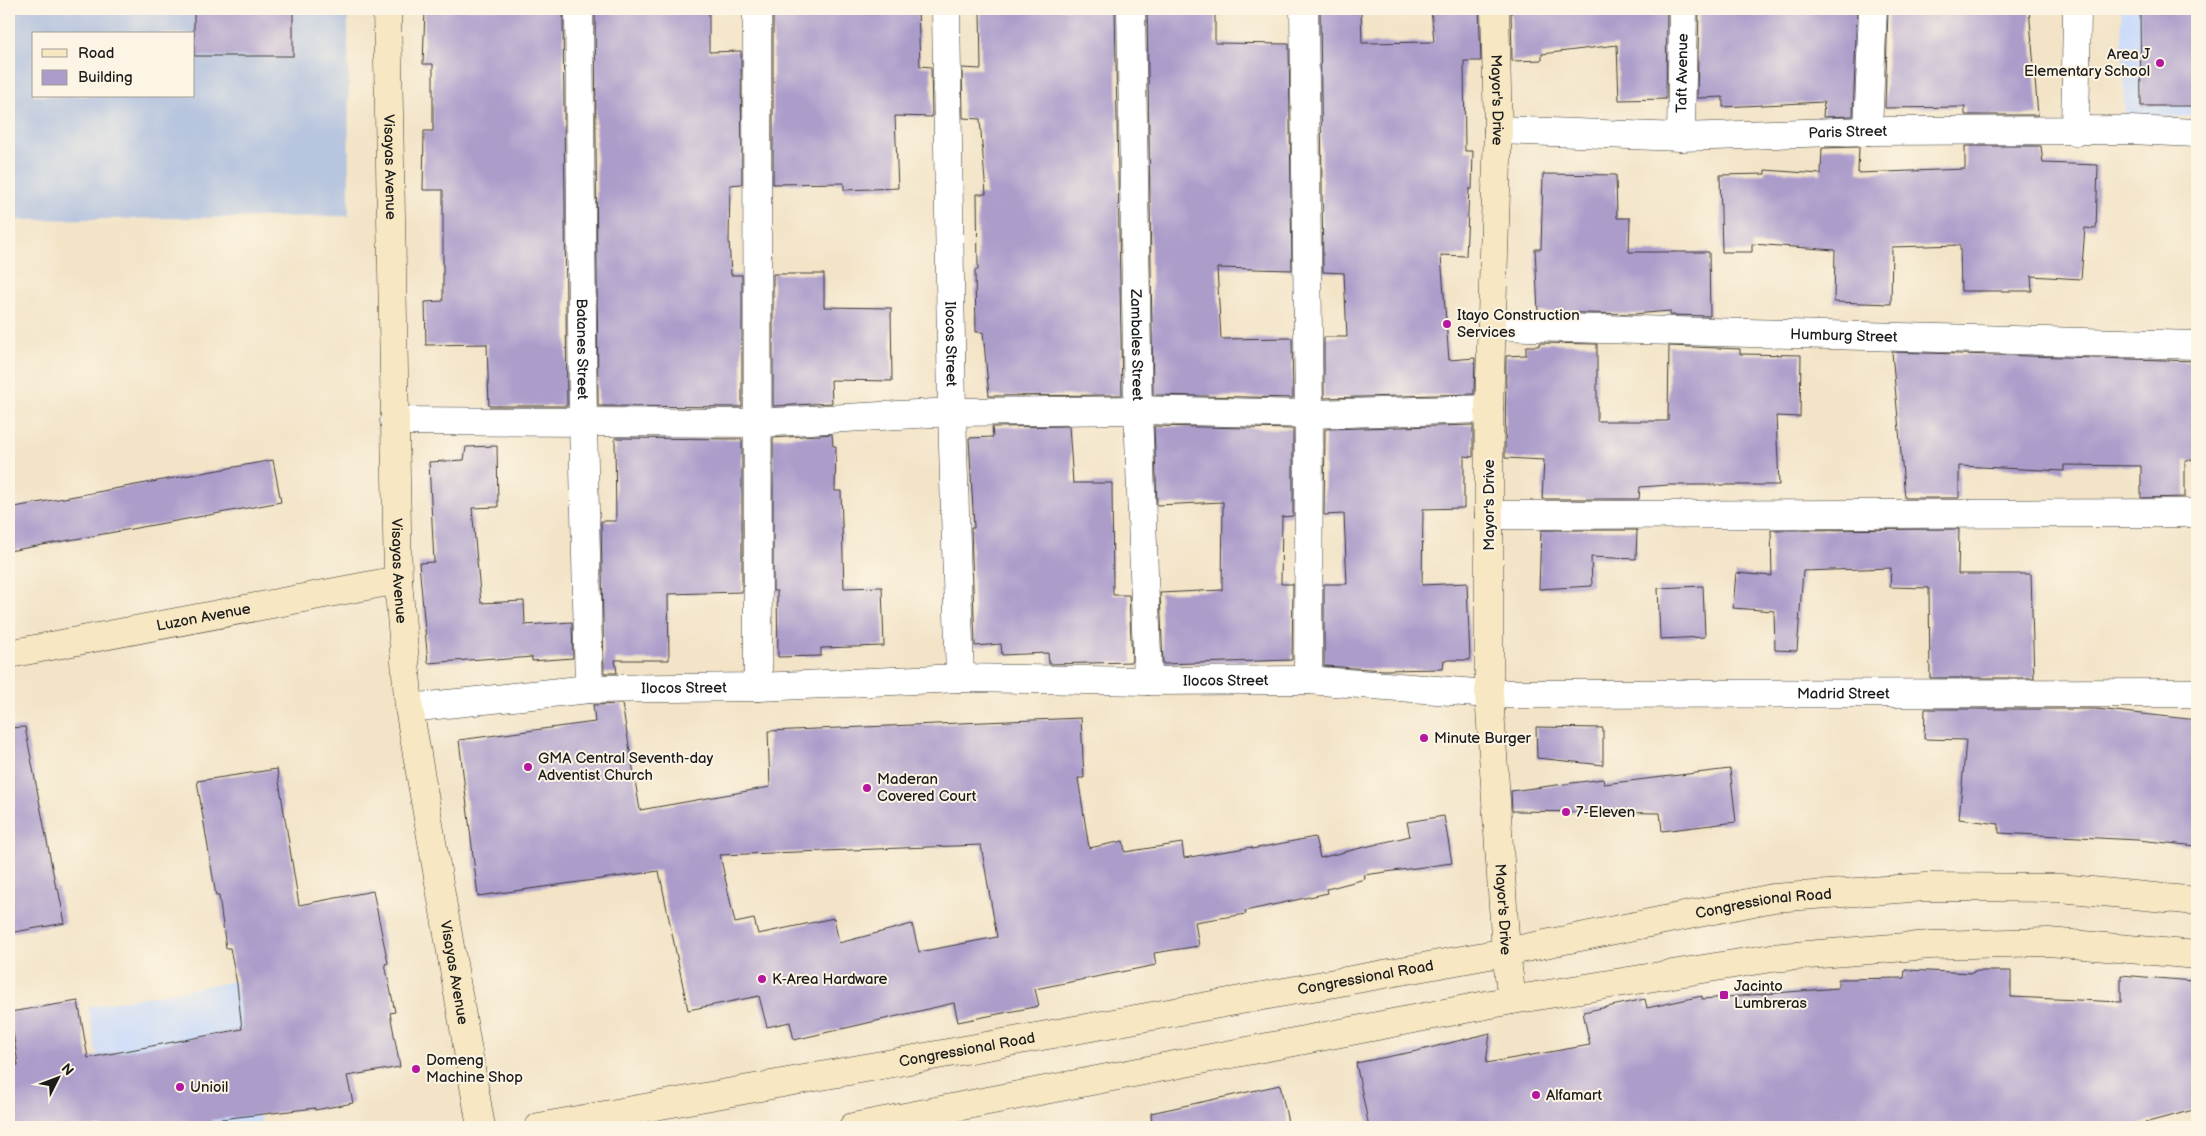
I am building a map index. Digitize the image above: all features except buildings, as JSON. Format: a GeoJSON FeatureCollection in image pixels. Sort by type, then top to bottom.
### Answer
{"type":"FeatureCollection","features":[{"type":"Feature","properties":{"kind":"main road","name":"Visayas Avenue"},"geometry":{"type":"LineString","coordinates":[[387,9],[398,580],[409,708],[481,1127]]}},
{"type":"Feature","properties":{"kind":"main road","name":"Mayor's Drive"},"geometry":{"type":"LineString","coordinates":[[1495,9],[1498,130],[1489,409],[1489,694],[1506,952],[1512,1000]]}},
{"type":"Feature","properties":{"kind":"main road","name":"Luzon Avenue"},"geometry":{"type":"LineString","coordinates":[[9,654],[398,580]]}},
{"type":"Feature","properties":{"kind":"main road","name":"Congressional Road"},"geometry":{"type":"LineString","coordinates":[[539,1127],[1506,952],[1773,898],[1935,887],[2060,888],[2197,901]]}},
{"type":"Feature","properties":{"kind":"main road"},"geometry":{"type":"LineString","coordinates":[[854,1127],[1512,1000],[1771,958],[1930,945],[2049,942],[2197,955]]}},
{"type":"Feature","properties":{"kind":"street","name":"Batanes Street"},"geometry":{"type":"LineString","coordinates":[[579,9],[583,422],[589,689]]}},
{"type":"Feature","properties":{"kind":"street"},"geometry":{"type":"LineString","coordinates":[[757,9],[758,687]]}},
{"type":"Feature","properties":{"kind":"street","name":"Ilocos Street"},"geometry":{"type":"LineString","coordinates":[[946,9],[952,412],[960,678]]}},
{"type":"Feature","properties":{"kind":"street","name":"Zambales Street"},"geometry":{"type":"LineString","coordinates":[[1130,9],[1138,410],[1148,681]]}},
{"type":"Feature","properties":{"kind":"street"},"geometry":{"type":"LineString","coordinates":[[1304,9],[1309,414],[1308,680]]}},
{"type":"Feature","properties":{"kind":"street","name":"Taft Avenue"},"geometry":{"type":"LineString","coordinates":[[1681,137],[1683,9]]}},
{"type":"Feature","properties":{"kind":"street"},"geometry":{"type":"LineString","coordinates":[[1868,131],[1873,9]]}},
{"type":"Feature","properties":{"kind":"street"},"geometry":{"type":"LineString","coordinates":[[2075,132],[2077,9]]}},
{"type":"Feature","properties":{"kind":"street","name":"Paris Street"},"geometry":{"type":"LineString","coordinates":[[1498,130],[1681,137],[1868,131],[2075,132],[2130,130],[2197,133]]}},
{"type":"Feature","properties":{"kind":"street","name":"Humburg Street"},"geometry":{"type":"LineString","coordinates":[[1492,326],[2197,345]]}},
{"type":"Feature","properties":{"kind":"street"},"geometry":{"type":"LineString","coordinates":[[394,420],[757,423],[952,412],[1138,410],[1309,414],[1489,409]]}},
{"type":"Feature","properties":{"kind":"street"},"geometry":{"type":"LineString","coordinates":[[1489,515],[2197,513]]}},
{"type":"Feature","properties":{"kind":"street","name":"Ilocos Street"},"geometry":{"type":"LineString","coordinates":[[409,708],[589,689],[758,687],[960,678],[1148,681],[1308,680],[1489,694]]}},
{"type":"Feature","properties":{"kind":"street","name":"Madrid Street"},"geometry":{"type":"LineString","coordinates":[[1489,694],[2197,693]]}},
{"type":"Feature","properties":{"kind":"shaded area"},"geometry":{"type":"Polygon","coordinates":[[[9,9],[348,9],[349,216],[9,220],[9,9]]]}},
{"type":"Feature","properties":{"kind":"shaded area","name":"Area J Elementary School"},"geometry":{"type":"Polygon","coordinates":[[[2121,9],[2197,9],[2197,116],[2125,118],[2121,9]]]}},
{"type":"Feature","properties":{"kind":"shaded area"},"geometry":{"type":"Polygon","coordinates":[[[235,981],[262,1127],[110,1127],[88,1007],[235,981]]]}},
{"type":"Feature","properties":{"kind":"place","name":"Area J Elementary School"},"geometry":{"type":"Point","coordinates":[2160,63]}},
{"type":"Feature","properties":{"kind":"place","name":"Itayo Construction Services"},"geometry":{"type":"Point","coordinates":[1447,324]}},
{"type":"Feature","properties":{"kind":"place","name":"Minute Burger"},"geometry":{"type":"Point","coordinates":[1424,738]}},
{"type":"Feature","properties":{"kind":"place","name":"GMA Central Seventh-day Adventist Church"},"geometry":{"type":"Point","coordinates":[528,767]}},
{"type":"Feature","properties":{"kind":"place","name":"Maderan Covered Court"},"geometry":{"type":"Point","coordinates":[867,788]}},
{"type":"Feature","properties":{"kind":"place","name":"7-Eleven"},"geometry":{"type":"Point","coordinates":[1566,812]}},
{"type":"Feature","properties":{"kind":"place","name":"K-Area Hardware"},"geometry":{"type":"Point","coordinates":[762,979]}},
{"type":"Feature","properties":{"kind":"place","name":"Jacinto Lumbreras"},"geometry":{"type":"Point","coordinates":[1724,995]}},
{"type":"Feature","properties":{"kind":"place","name":"Domeng Machine Shop"},"geometry":{"type":"Point","coordinates":[416,1069]}},
{"type":"Feature","properties":{"kind":"place","name":"Unioil"},"geometry":{"type":"Point","coordinates":[180,1087]}},
{"type":"Feature","properties":{"kind":"place","name":"Alfamart"},"geometry":{"type":"Point","coordinates":[1536,1095]}}]}
